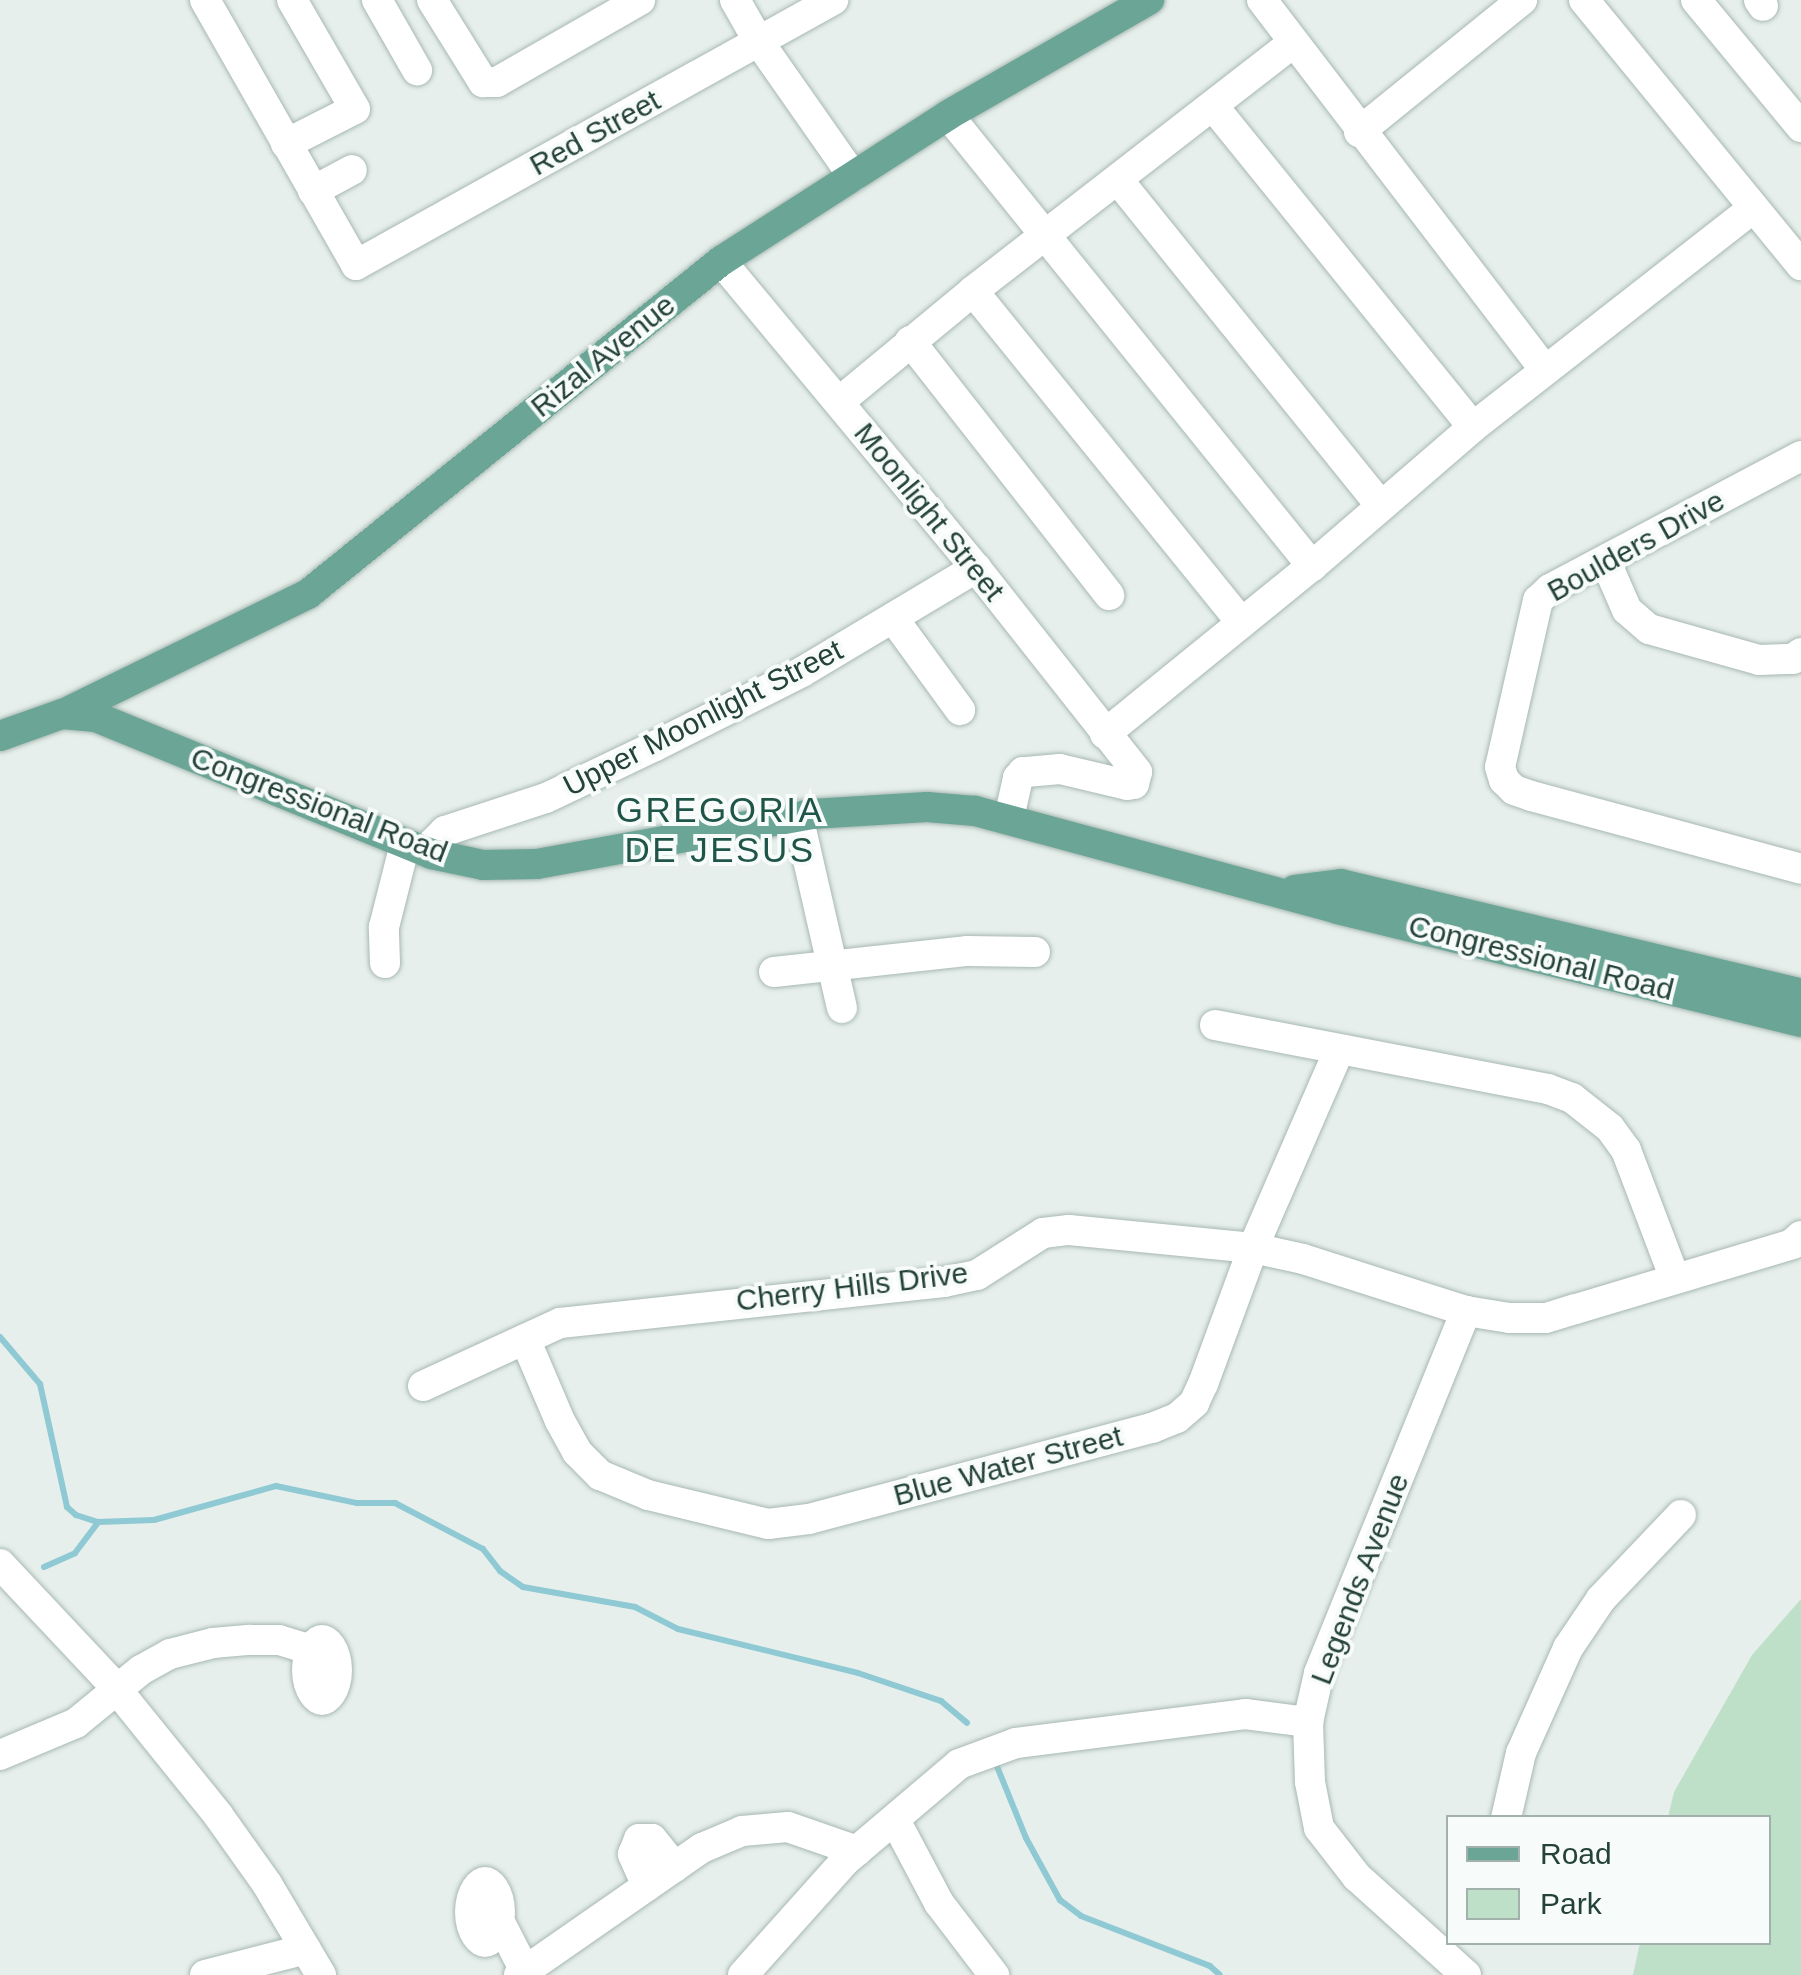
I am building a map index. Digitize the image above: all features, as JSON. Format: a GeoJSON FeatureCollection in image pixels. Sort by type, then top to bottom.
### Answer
{"type":"FeatureCollection","features":[{"type":"Feature","properties":{"kind":"main road","name":"Rizal Avenue"},"geometry":{"type":"LineString","coordinates":[[62,714],[308,594],[721,262],[948,115],[1150,0]]}},
{"type":"Feature","properties":{"kind":"main road"},"geometry":{"type":"LineString","coordinates":[[124,728],[122,702],[130,680]]}},
{"type":"Feature","properties":{"kind":"main road","name":"Congressional Road"},"geometry":{"type":"LineString","coordinates":[[0,736],[62,714],[96,717],[418,849],[484,864],[537,864],[798,816],[927,807],[1009,818],[1089,845],[1282,891],[1336,909],[1801,1022]]}},
{"type":"Feature","properties":{"kind":"main road","name":"Congressional Road"},"geometry":{"type":"LineString","coordinates":[[1282,891],[1341,884],[1801,994]]}},
{"type":"Feature","properties":{"kind":"street"},"geometry":{"type":"LineString","coordinates":[[205,0],[314,191],[352,170]]}},
{"type":"Feature","properties":{"kind":"street"},"geometry":{"type":"LineString","coordinates":[[286,144],[356,109],[292,0]]}},
{"type":"Feature","properties":{"kind":"street"},"geometry":{"type":"LineString","coordinates":[[377,0],[417,70]]}},
{"type":"Feature","properties":{"kind":"street"},"geometry":{"type":"LineString","coordinates":[[432,0],[484,82],[497,82],[640,0]]}},
{"type":"Feature","properties":{"kind":"street"},"geometry":{"type":"LineString","coordinates":[[736,0],[759,42],[853,176]]}},
{"type":"Feature","properties":{"kind":"street","name":"Red Street"},"geometry":{"type":"LineString","coordinates":[[314,191],[356,265],[833,0]]}},
{"type":"Feature","properties":{"kind":"street"},"geometry":{"type":"LineString","coordinates":[[1262,0],[1359,132],[1545,370]]}},
{"type":"Feature","properties":{"kind":"street"},"geometry":{"type":"LineString","coordinates":[[1359,132],[1522,0]]}},
{"type":"Feature","properties":{"kind":"street"},"geometry":{"type":"LineString","coordinates":[[1584,0],[1801,265]]}},
{"type":"Feature","properties":{"kind":"street"},"geometry":{"type":"LineString","coordinates":[[1696,0],[1801,127]]}},
{"type":"Feature","properties":{"kind":"street"},"geometry":{"type":"LineString","coordinates":[[839,402],[973,290],[1292,44]]}},
{"type":"Feature","properties":{"kind":"street"},"geometry":{"type":"LineString","coordinates":[[1212,106],[1473,427]]}},
{"type":"Feature","properties":{"kind":"street"},"geometry":{"type":"LineString","coordinates":[[948,115],[1312,566]]}},
{"type":"Feature","properties":{"kind":"street"},"geometry":{"type":"LineString","coordinates":[[1118,180],[1381,506]]}},
{"type":"Feature","properties":{"kind":"street"},"geometry":{"type":"LineString","coordinates":[[1105,734],[1312,566],[1473,427],[1753,208]]}},
{"type":"Feature","properties":{"kind":"street","name":"Moonlight Street"},"geometry":{"type":"LineString","coordinates":[[721,262],[1134,765],[1137,779],[1127,785],[1060,769],[1023,772],[1009,818]]}},
{"type":"Feature","properties":{"kind":"street"},"geometry":{"type":"LineString","coordinates":[[973,290],[1242,623]]}},
{"type":"Feature","properties":{"kind":"street"},"geometry":{"type":"LineString","coordinates":[[910,341],[1109,595]]}},
{"type":"Feature","properties":{"kind":"street","name":"Boulders Drive"},"geometry":{"type":"LineString","coordinates":[[1801,456],[1606,562],[1550,588],[1538,600],[1502,750],[1504,780],[1530,796],[1801,869]]}},
{"type":"Feature","properties":{"kind":"street"},"geometry":{"type":"LineString","coordinates":[[1606,562],[1626,610],[1649,629],[1759,660],[1793,659],[1801,653]]}},
{"type":"Feature","properties":{"kind":"street","name":"Upper Moonlight Street"},"geometry":{"type":"LineString","coordinates":[[418,849],[433,843],[445,830],[546,798],[802,672],[976,568]]}},
{"type":"Feature","properties":{"kind":"street"},"geometry":{"type":"LineString","coordinates":[[893,618],[960,710]]}},
{"type":"Feature","properties":{"kind":"street"},"geometry":{"type":"LineString","coordinates":[[798,816],[842,1008]]}},
{"type":"Feature","properties":{"kind":"street"},"geometry":{"type":"LineString","coordinates":[[385,963],[384,927],[418,849]]}},
{"type":"Feature","properties":{"kind":"street"},"geometry":{"type":"LineString","coordinates":[[774,972],[968,950],[1035,952]]}},
{"type":"Feature","properties":{"kind":"street"},"geometry":{"type":"LineString","coordinates":[[1215,1025],[1548,1089],[1595,1114],[1639,1144],[1675,1279]]}},
{"type":"Feature","properties":{"kind":"street","name":"Blue Water Street"},"geometry":{"type":"LineString","coordinates":[[526,1338],[569,1437],[600,1475],[648,1495],[768,1524],[788,1522],[1177,1418],[1194,1403],[1204,1384],[1253,1248],[1339,1050]]}},
{"type":"Feature","properties":{"kind":"street","name":"Cherry Hills Drive"},"geometry":{"type":"LineString","coordinates":[[423,1386],[560,1323],[944,1282],[976,1275],[1042,1233],[1069,1230],[1253,1248],[1303,1259],[1466,1311],[1546,1318],[1792,1244],[1801,1236]]}},
{"type":"Feature","properties":{"kind":"street","name":"Legends Avenue"},"geometry":{"type":"LineString","coordinates":[[1466,1311],[1319,1673],[1308,1722],[1310,1782],[1319,1828],[1357,1877],[1444,1942],[1466,1975]]}},
{"type":"Feature","properties":{"kind":"street"},"geometry":{"type":"LineString","coordinates":[[1507,1815],[1521,1754],[1568,1648],[1601,1600],[1681,1515]]}},
{"type":"Feature","properties":{"kind":"street"},"geometry":{"type":"LineString","coordinates":[[0,1564],[118,1690],[218,1815],[314,1962],[205,1975]]}},
{"type":"Feature","properties":{"kind":"street"},"geometry":{"type":"LineString","coordinates":[[0,1755],[76,1723],[141,1670],[170,1654],[213,1643],[279,1640],[308,1649]]}},
{"type":"Feature","properties":{"kind":"street"},"geometry":{"type":"LineString","coordinates":[[743,1975],[782,1927],[857,1851],[959,1764],[1016,1743],[1246,1714],[1308,1722]]}},
{"type":"Feature","properties":{"kind":"street"},"geometry":{"type":"LineString","coordinates":[[895,1820],[939,1903],[994,1975]]}},
{"type":"Feature","properties":{"kind":"street"},"geometry":{"type":"LineString","coordinates":[[492,1906],[522,1973],[702,1848],[742,1831],[788,1827],[857,1851]]}},
{"type":"Feature","properties":{"kind":"street"},"geometry":{"type":"LineString","coordinates":[[647,1886],[633,1854],[639,1840],[652,1839],[675,1867]]}},
{"type":"Feature","properties":{"kind":"green space"},"geometry":{"type":"Polygon","coordinates":[[[1801,1599],[1801,1975],[1633,1975],[1640,1945],[1771,1945],[1771,1815],[1668,1815],[1674,1792],[1752,1655],[1801,1599]]]}},
{"type":"Feature","properties":{"kind":"waterway"},"geometry":{"type":"LineString","coordinates":[[0,1337],[40,1384],[67,1507],[76,1515],[98,1522],[154,1520],[276,1486],[357,1503],[395,1503],[483,1549],[500,1571],[523,1587],[635,1607],[678,1629],[858,1673],[941,1701],[967,1723]]}},
{"type":"Feature","properties":{"kind":"waterway"},"geometry":{"type":"LineString","coordinates":[[44,1567],[75,1553],[98,1522]]}},
{"type":"Feature","properties":{"kind":"waterway"},"geometry":{"type":"LineString","coordinates":[[994,1759],[1026,1838],[1060,1900],[1081,1916],[1210,1966],[1220,1975]]}},
{"type":"Feature","properties":{"kind":"district","name":"GREGORIA DE JESUS"},"geometry":{"type":"Point","coordinates":[720,830]}}]}
